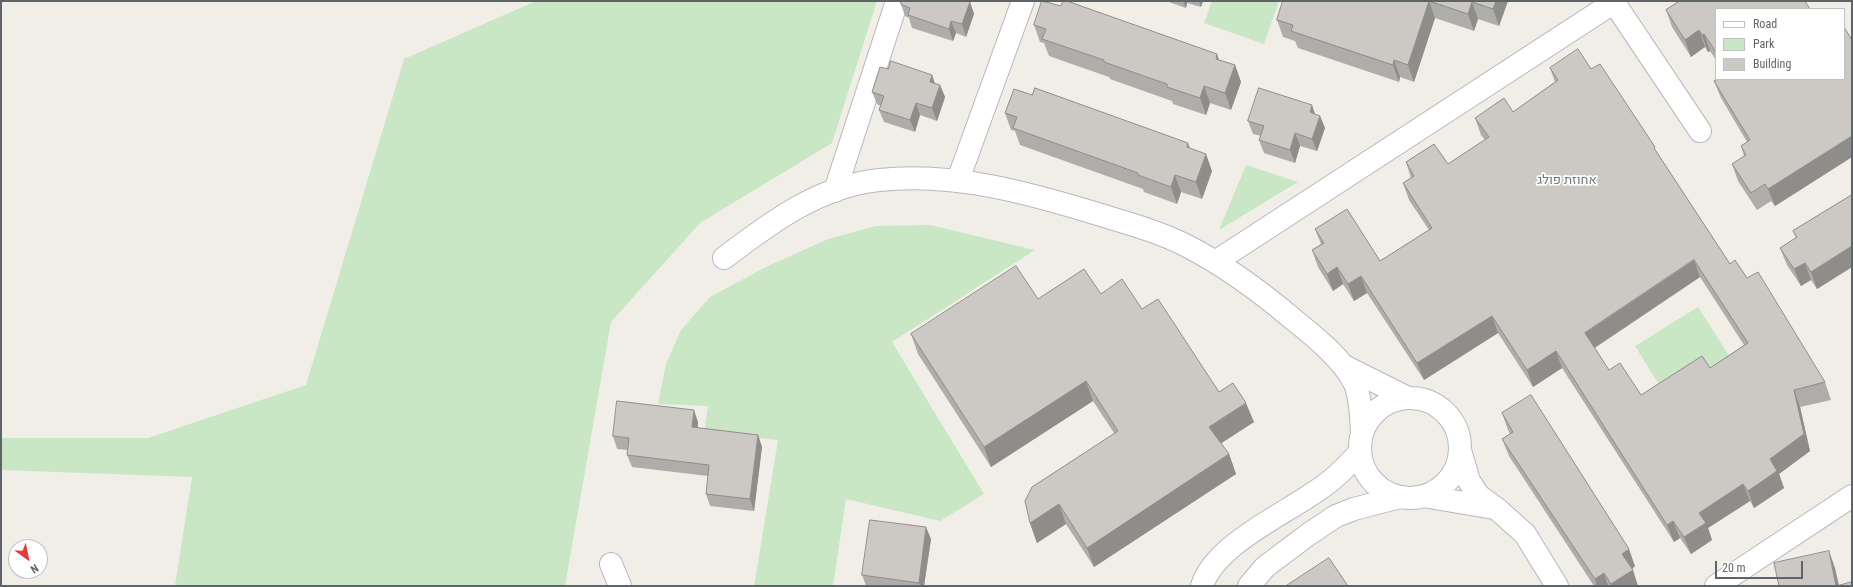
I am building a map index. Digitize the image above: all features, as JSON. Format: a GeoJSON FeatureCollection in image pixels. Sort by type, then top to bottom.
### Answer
{"type":"FeatureCollection","features":[{"type":"Feature","properties":{"kind":"street"},"geometry":{"type":"LineString","coordinates":[[835,191],[897,1]]}},
{"type":"Feature","properties":{"kind":"street"},"geometry":{"type":"LineString","coordinates":[[958,180],[1023,1]]}},
{"type":"Feature","properties":{"kind":"street"},"geometry":{"type":"LineString","coordinates":[[1215,262],[1615,1],[1700,131]]}},
{"type":"Feature","properties":{"kind":"street"},"geometry":{"type":"LineString","coordinates":[[724,258],[771,224],[808,202],[845,187],[878,180],[920,178],[958,180],[1016,191],[1150,231],[1186,246],[1231,271],[1267,297],[1306,330],[1343,365],[1355,384],[1361,405],[1361,442],[1363,465],[1372,481],[1381,489],[1400,497],[1409,498],[1423,496],[1437,490],[1448,481],[1457,466],[1460,450]]}},
{"type":"Feature","properties":{"kind":"street"},"geometry":{"type":"LineString","coordinates":[[1343,365],[1408,398],[1425,400],[1451,419],[1458,434],[1460,450],[1469,481],[1479,496],[1497,509],[1524,534],[1557,586]]}},
{"type":"Feature","properties":{"kind":"street"},"geometry":{"type":"LineString","coordinates":[[1202,586],[1204,578],[1220,557],[1241,540],[1324,486],[1361,442],[1368,420],[1378,410],[1392,402],[1408,398]]}},
{"type":"Feature","properties":{"kind":"street"},"geometry":{"type":"LineString","coordinates":[[1423,496],[1497,509]]}},
{"type":"Feature","properties":{"kind":"street"},"geometry":{"type":"LineString","coordinates":[[1716,586],[1852,496]]}},
{"type":"Feature","properties":{"kind":"street"},"geometry":{"type":"LineString","coordinates":[[1249,586],[1265,567],[1336,516],[1354,509],[1400,497]]}},
{"type":"Feature","properties":{"kind":"street"},"geometry":{"type":"LineString","coordinates":[[611,564],[620,586]]}},
{"type":"Feature","properties":{"kind":"green space"},"geometry":{"type":"Polygon","coordinates":[[[536,1],[877,1],[832,143],[700,223],[611,322],[565,586],[175,586],[192,477],[1,470],[1,438],[148,438],[306,385],[404,59],[536,1]]]}},
{"type":"Feature","properties":{"kind":"green space"},"geometry":{"type":"Polygon","coordinates":[[[1212,1],[1279,1],[1264,44],[1204,23],[1212,1]]]}},
{"type":"Feature","properties":{"kind":"green space"},"geometry":{"type":"Polygon","coordinates":[[[1246,165],[1298,182],[1219,230],[1246,165]]]}},
{"type":"Feature","properties":{"kind":"green space"},"geometry":{"type":"Polygon","coordinates":[[[930,225],[1035,250],[892,342],[984,494],[940,521],[846,499],[833,586],[754,586],[778,440],[704,433],[708,406],[658,404],[666,364],[681,330],[710,297],[766,267],[828,239],[876,226],[930,225]]]}},
{"type":"Feature","properties":{"kind":"green space"},"geometry":{"type":"Polygon","coordinates":[[[1698,307],[1730,357],[1666,396],[1635,346],[1698,307]]]}},
{"type":"Feature","properties":{"kind":"building"},"geometry":{"type":"Polygon","coordinates":[[[901,1],[970,2],[962,24],[951,21],[949,29],[908,15],[910,8],[901,4],[901,1]]]}},
{"type":"Feature","properties":{"kind":"building"},"geometry":{"type":"Polygon","coordinates":[[[1042,1],[1061,6],[1063,1],[1067,1],[1217,54],[1216,59],[1235,65],[1225,93],[1204,86],[1200,98],[1167,87],[1167,84],[1104,62],[1104,60],[1042,39],[1046,29],[1034,25],[1042,1]]]}},
{"type":"Feature","properties":{"kind":"building"},"geometry":{"type":"Polygon","coordinates":[[[1283,1],[1429,1],[1408,65],[1394,60],[1393,65],[1291,31],[1293,25],[1277,20],[1283,1]]]}},
{"type":"Feature","properties":{"kind":"building"},"geometry":{"type":"Polygon","coordinates":[[[1429,1],[1496,1],[1493,9],[1472,2],[1468,14],[1429,1]]]}},
{"type":"Feature","properties":{"kind":"building"},"geometry":{"type":"Polygon","coordinates":[[[1680,1],[1805,1],[1809,8],[1715,8],[1715,50],[1704,34],[1702,35],[1699,30],[1685,40],[1666,10],[1680,1]]]}},
{"type":"Feature","properties":{"kind":"building"},"geometry":{"type":"Polygon","coordinates":[[[1845,29],[1852,40],[1852,136],[1768,189],[1765,184],[1751,193],[1732,164],[1746,155],[1741,146],[1750,140],[1714,81],[1845,80],[1845,29]]]}},
{"type":"Feature","properties":{"kind":"building"},"geometry":{"type":"Polygon","coordinates":[[[1578,49],[1591,69],[1600,64],[1730,264],[1735,260],[1747,278],[1758,272],[1825,382],[1794,390],[1804,434],[1770,459],[1777,471],[1748,491],[1743,484],[1699,513],[1706,523],[1684,537],[1673,521],[1667,525],[1556,351],[1527,370],[1492,316],[1417,363],[1361,276],[1348,284],[1337,267],[1327,274],[1312,250],[1324,243],[1315,229],[1347,209],[1380,261],[1432,228],[1403,183],[1414,176],[1406,162],[1434,144],[1448,164],[1489,137],[1475,118],[1504,98],[1513,112],[1558,80],[1550,68],[1578,49]],[[1694,260],[1585,333],[1609,370],[1620,363],[1641,395],[1702,356],[1710,368],[1748,343],[1694,260]]]}},
{"type":"Feature","properties":{"kind":"building"},"geometry":{"type":"Polygon","coordinates":[[[891,61],[932,75],[930,82],[940,85],[932,108],[916,103],[910,120],[879,110],[884,96],[872,92],[880,67],[888,69],[891,61]]]}},
{"type":"Feature","properties":{"kind":"building"},"geometry":{"type":"Polygon","coordinates":[[[1035,88],[1188,143],[1187,147],[1206,154],[1196,182],[1175,175],[1171,187],[1138,175],[1138,173],[1013,128],[1017,117],[1005,113],[1014,89],[1032,95],[1035,88]]]}},
{"type":"Feature","properties":{"kind":"building"},"geometry":{"type":"Polygon","coordinates":[[[1259,88],[1312,105],[1310,112],[1320,116],[1312,139],[1295,133],[1290,150],[1259,140],[1264,126],[1248,121],[1259,88]]]}},
{"type":"Feature","properties":{"kind":"building"},"geometry":{"type":"Polygon","coordinates":[[[1852,195],[1852,246],[1811,272],[1805,263],[1794,269],[1780,248],[1797,237],[1793,231],[1852,195]]]}},
{"type":"Feature","properties":{"kind":"building"},"geometry":{"type":"Polygon","coordinates":[[[1016,266],[1038,299],[1084,269],[1101,294],[1122,279],[1142,309],[1158,299],[1219,392],[1233,383],[1246,403],[1209,427],[1229,454],[1087,548],[1059,504],[1030,523],[1025,501],[1032,487],[1118,431],[1086,381],[984,447],[911,334],[1016,266]]]}},
{"type":"Feature","properties":{"kind":"building"},"geometry":{"type":"Polygon","coordinates":[[[1531,395],[1629,549],[1622,554],[1633,570],[1611,584],[1604,573],[1595,579],[1502,439],[1513,432],[1502,413],[1531,395]]]}},
{"type":"Feature","properties":{"kind":"building"},"geometry":{"type":"Polygon","coordinates":[[[617,401],[694,410],[692,427],[758,435],[750,499],[706,494],[709,465],[627,455],[629,438],[613,436],[617,401]]]}},
{"type":"Feature","properties":{"kind":"building"},"geometry":{"type":"Polygon","coordinates":[[[870,520],[926,527],[919,583],[862,575],[870,520]]]}},
{"type":"Feature","properties":{"kind":"building"},"geometry":{"type":"Polygon","coordinates":[[[1829,551],[1836,586],[1779,586],[1774,563],[1829,551]]]}},
{"type":"Feature","properties":{"kind":"building"},"geometry":{"type":"Polygon","coordinates":[[[1329,558],[1348,586],[1286,586],[1329,558]]]}},
{"type":"Feature","properties":{"kind":"building"},"geometry":{"type":"Polygon","coordinates":[[[1852,582],[1852,586],[1837,586],[1852,582]]]}},
{"type":"Feature","properties":{"kind":"district","name":"אחוזת פולג"},"geometry":{"type":"Point","coordinates":[1567,181]}}]}
